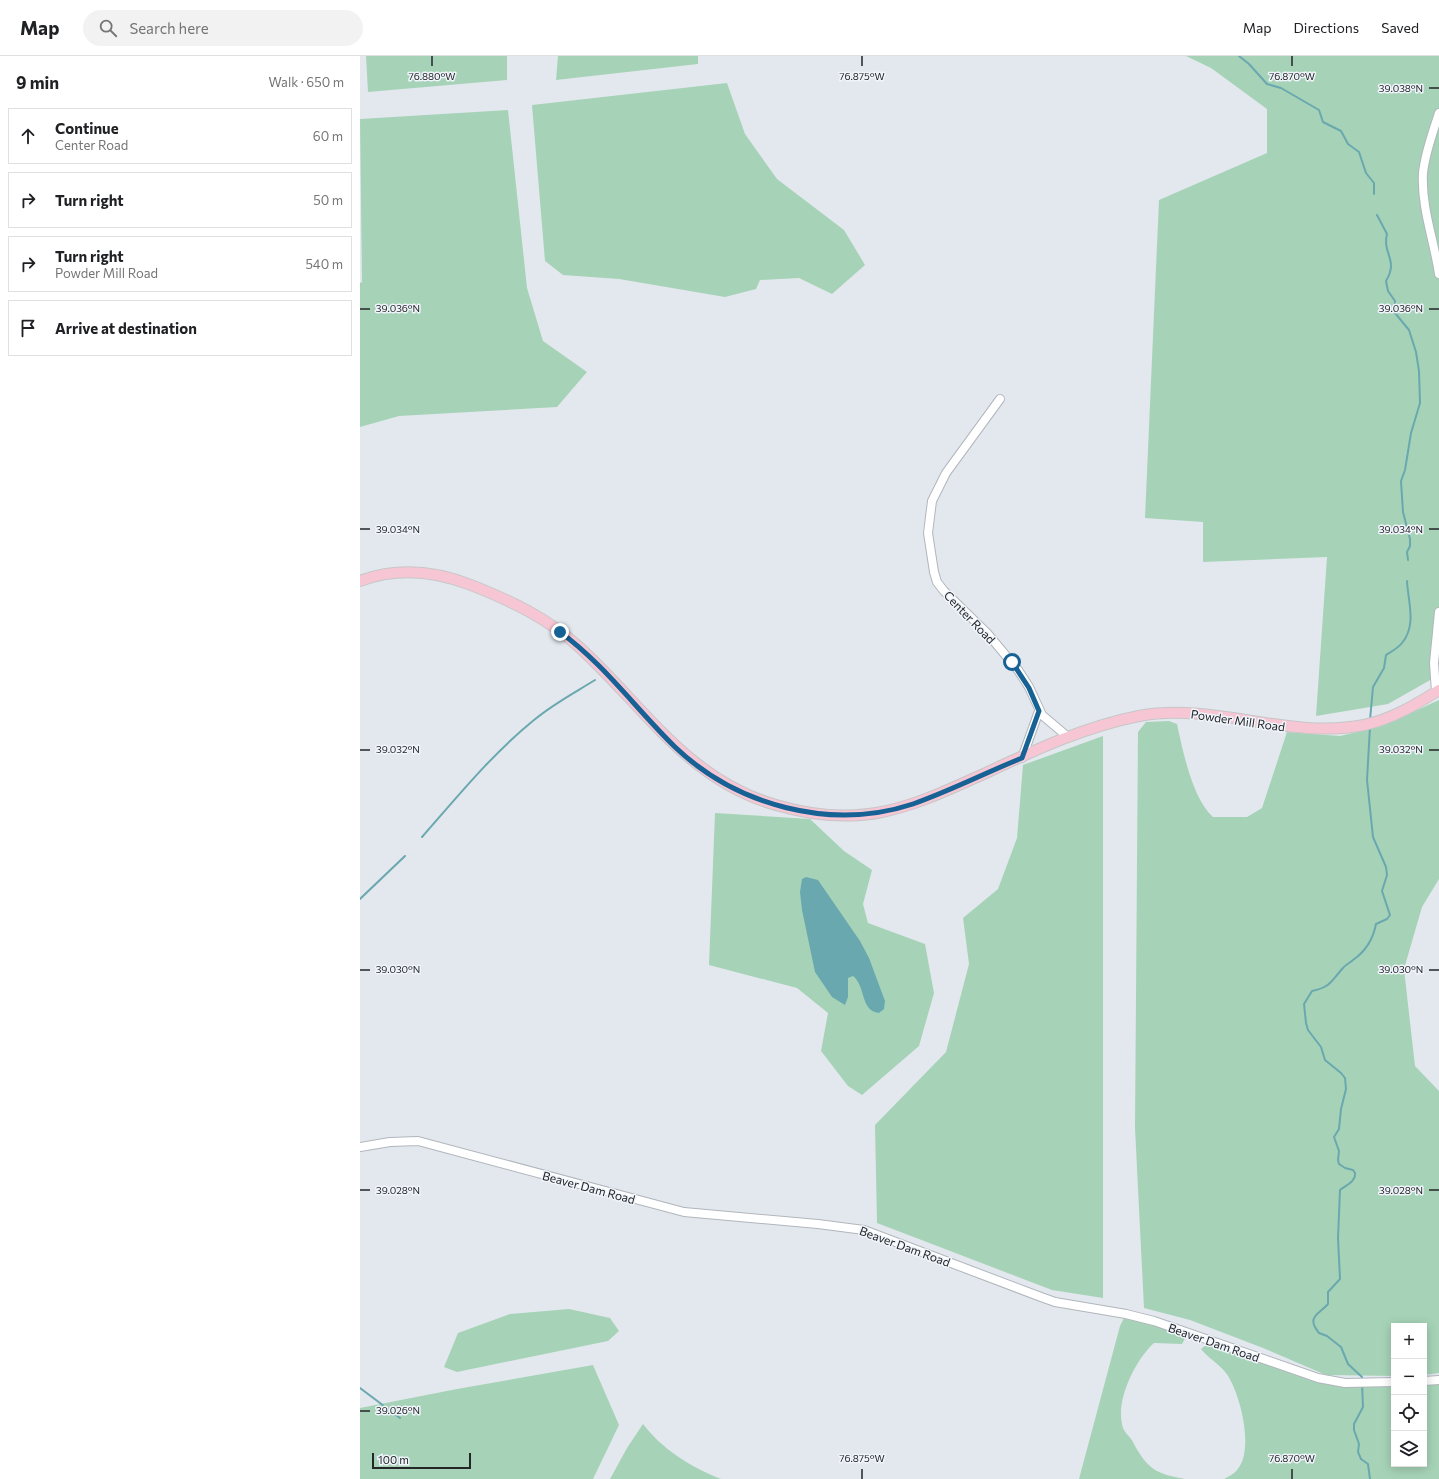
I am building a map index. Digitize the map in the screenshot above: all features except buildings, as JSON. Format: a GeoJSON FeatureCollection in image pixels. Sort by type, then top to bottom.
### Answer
{"type":"FeatureCollection","features":[{"type":"Feature","properties":{"kind":"main road","name":"Powder Mill Road"},"geometry":{"type":"LineString","coordinates":[[360,581],[375,576],[399,572],[429,574],[453,578],[498,596],[522,608],[555,628],[578,646],[675,747],[701,769],[733,788],[774,805],[828,815],[854,815],[882,812],[912,804],[1068,737],[1126,719],[1174,712],[1204,713],[1312,728],[1365,725],[1404,711],[1438,691]]}},
{"type":"Feature","properties":{"kind":"street"},"geometry":{"type":"LineString","coordinates":[[1439,113],[1426,157],[1423,187],[1428,222],[1439,274]]}},
{"type":"Feature","properties":{"kind":"street","name":"Center Road"},"geometry":{"type":"LineString","coordinates":[[1000,398],[946,473],[938,488],[929,514],[928,533],[930,552],[937,582],[944,592],[987,634],[1012,662],[1029,688],[1039,711],[1068,737]]}},
{"type":"Feature","properties":{"kind":"street"},"geometry":{"type":"LineString","coordinates":[[1438,691],[1434,652],[1439,612]]}},
{"type":"Feature","properties":{"kind":"street"},"geometry":{"type":"LineString","coordinates":[[1022,758],[1039,711]]}},
{"type":"Feature","properties":{"kind":"street","name":"Beaver Dam Road"},"geometry":{"type":"LineString","coordinates":[[360,1147],[390,1142],[418,1141],[684,1212],[818,1224],[864,1230],[1055,1302],[1139,1317],[1318,1378],[1345,1383],[1391,1382]]}},
{"type":"Feature","properties":{"kind":"street"},"geometry":{"type":"LineString","coordinates":[[1427,1381],[1439,1380]]}},
{"type":"Feature","properties":{"kind":"green space"},"geometry":{"type":"Polygon","coordinates":[[[366,56],[507,56],[507,80],[368,92],[366,56]]]}},
{"type":"Feature","properties":{"kind":"green space"},"geometry":{"type":"Polygon","coordinates":[[[558,56],[698,56],[698,64],[556,80],[558,56]]]}},
{"type":"Feature","properties":{"kind":"green space"},"geometry":{"type":"Polygon","coordinates":[[[1186,56],[1439,56],[1439,675],[1388,704],[1316,716],[1327,557],[1203,562],[1203,522],[1145,518],[1159,200],[1267,153],[1267,109],[1211,68],[1186,56]]]}},
{"type":"Feature","properties":{"kind":"green space"},"geometry":{"type":"Polygon","coordinates":[[[727,83],[745,134],[777,179],[844,230],[865,265],[832,294],[799,278],[760,280],[756,289],[725,297],[619,279],[563,275],[545,261],[532,105],[727,83]]]}},
{"type":"Feature","properties":{"kind":"green space"},"geometry":{"type":"Polygon","coordinates":[[[508,110],[527,288],[543,341],[587,372],[557,407],[399,416],[360,427],[360,283],[362,282],[360,119],[508,110]]]}},
{"type":"Feature","properties":{"kind":"green space"},"geometry":{"type":"Polygon","coordinates":[[[1439,700],[1439,879],[1422,907],[1404,969],[1415,1066],[1439,1091],[1439,1373],[1427,1375],[1427,1323],[1391,1323],[1391,1376],[1326,1375],[1263,1348],[1190,1320],[1144,1308],[1135,1128],[1138,732],[1146,722],[1169,721],[1177,724],[1189,774],[1199,798],[1206,809],[1213,817],[1247,817],[1262,808],[1287,732],[1340,736],[1382,726],[1439,700]]]}},
{"type":"Feature","properties":{"kind":"green space"},"geometry":{"type":"Polygon","coordinates":[[[1103,736],[1103,1298],[1052,1290],[877,1223],[875,1125],[946,1052],[969,964],[963,918],[998,889],[1017,838],[1023,765],[1103,736]]]}},
{"type":"Feature","properties":{"kind":"green space"},"geometry":{"type":"Polygon","coordinates":[[[715,813],[810,819],[844,851],[872,870],[863,904],[868,923],[925,944],[934,993],[919,1046],[862,1095],[848,1086],[821,1051],[828,1013],[797,988],[709,965],[715,813]]]}},
{"type":"Feature","properties":{"kind":"green space"},"geometry":{"type":"Polygon","coordinates":[[[569,1309],[610,1318],[619,1331],[608,1341],[457,1372],[444,1367],[458,1333],[510,1314],[569,1309]]]}},
{"type":"Feature","properties":{"kind":"green space"},"geometry":{"type":"Polygon","coordinates":[[[1126,1314],[1188,1333],[1182,1344],[1154,1343],[1147,1350],[1134,1369],[1129,1380],[1122,1403],[1121,1414],[1124,1429],[1140,1455],[1147,1463],[1155,1470],[1162,1473],[1185,1479],[1079,1479],[1120,1326],[1126,1314]]]}},
{"type":"Feature","properties":{"kind":"green space"},"geometry":{"type":"Polygon","coordinates":[[[1211,1341],[1318,1378],[1391,1382],[1391,1467],[1427,1467],[1427,1381],[1439,1380],[1439,1479],[1224,1479],[1237,1470],[1242,1461],[1245,1449],[1244,1421],[1236,1393],[1226,1373],[1201,1349],[1211,1341]]]}},
{"type":"Feature","properties":{"kind":"green space"},"geometry":{"type":"Polygon","coordinates":[[[593,1365],[619,1425],[593,1479],[360,1479],[360,1408],[593,1365]]]}},
{"type":"Feature","properties":{"kind":"green space"},"geometry":{"type":"Polygon","coordinates":[[[643,1424],[659,1442],[678,1457],[721,1479],[610,1479],[627,1448],[643,1424]]]}},
{"type":"Feature","properties":{"kind":"water"},"geometry":{"type":"Polygon","coordinates":[[[806,877],[818,880],[860,941],[869,958],[885,1001],[884,1009],[879,1013],[869,1008],[857,980],[853,976],[848,978],[848,997],[845,1005],[832,997],[815,972],[802,910],[800,892],[802,879],[806,877]]]}},
{"type":"Feature","properties":{"kind":"waterway"},"geometry":{"type":"LineString","coordinates":[[1239,56],[1249,64],[1267,84],[1281,88],[1319,110],[1323,122],[1341,131],[1348,144],[1359,152],[1366,173],[1374,183],[1374,194]]}},
{"type":"Feature","properties":{"kind":"waterway"},"geometry":{"type":"LineString","coordinates":[[1377,215],[1387,234],[1386,241],[1391,262],[1390,274],[1386,281],[1388,291],[1395,301],[1395,313],[1409,330],[1416,352],[1419,371],[1420,403],[1411,433],[1405,470],[1401,481],[1403,512],[1410,539],[1410,546],[1407,552],[1408,560]]}},
{"type":"Feature","properties":{"kind":"waterway"},"geometry":{"type":"LineString","coordinates":[[1370,720],[1373,687],[1384,668],[1386,655],[1402,643],[1407,636],[1409,629],[1410,613],[1407,581]]}},
{"type":"Feature","properties":{"kind":"waterway"},"geometry":{"type":"LineString","coordinates":[[422,837],[476,776],[519,733],[549,709],[595,680]]}},
{"type":"Feature","properties":{"kind":"waterway"},"geometry":{"type":"LineString","coordinates":[[1362,1380],[1362,1377],[1348,1364],[1341,1347],[1327,1336],[1319,1333],[1315,1328],[1313,1320],[1328,1304],[1328,1292],[1340,1279],[1338,1238],[1340,1190],[1354,1179],[1355,1173],[1353,1170],[1345,1168],[1339,1164],[1339,1151],[1334,1137],[1339,1129],[1341,1109],[1346,1089],[1345,1078],[1325,1060],[1321,1047],[1308,1030],[1304,1004],[1312,991],[1323,988],[1327,985],[1344,967],[1362,953],[1371,940],[1376,924],[1387,919],[1390,915],[1382,891],[1387,875],[1386,867],[1373,837],[1367,780],[1370,727]]}},
{"type":"Feature","properties":{"kind":"waterway"},"geometry":{"type":"LineString","coordinates":[[360,899],[405,856]]}},
{"type":"Feature","properties":{"kind":"waterway"},"geometry":{"type":"LineString","coordinates":[[1362,1384],[1363,1407],[1354,1424],[1354,1430],[1359,1444],[1358,1452],[1361,1459],[1368,1464],[1370,1479]]}},
{"type":"Feature","properties":{"kind":"waterway"},"geometry":{"type":"LineString","coordinates":[[360,1388],[400,1418]]}},
{"type":"Feature","properties":{"kind":"route"},"geometry":{"type":"LineString","coordinates":[[560,632],[578,646],[604,671],[675,747],[701,769],[733,788],[774,805],[828,815],[854,815],[882,812],[912,804],[1022,758],[1039,711],[1029,688],[1012,662]]}}]}
